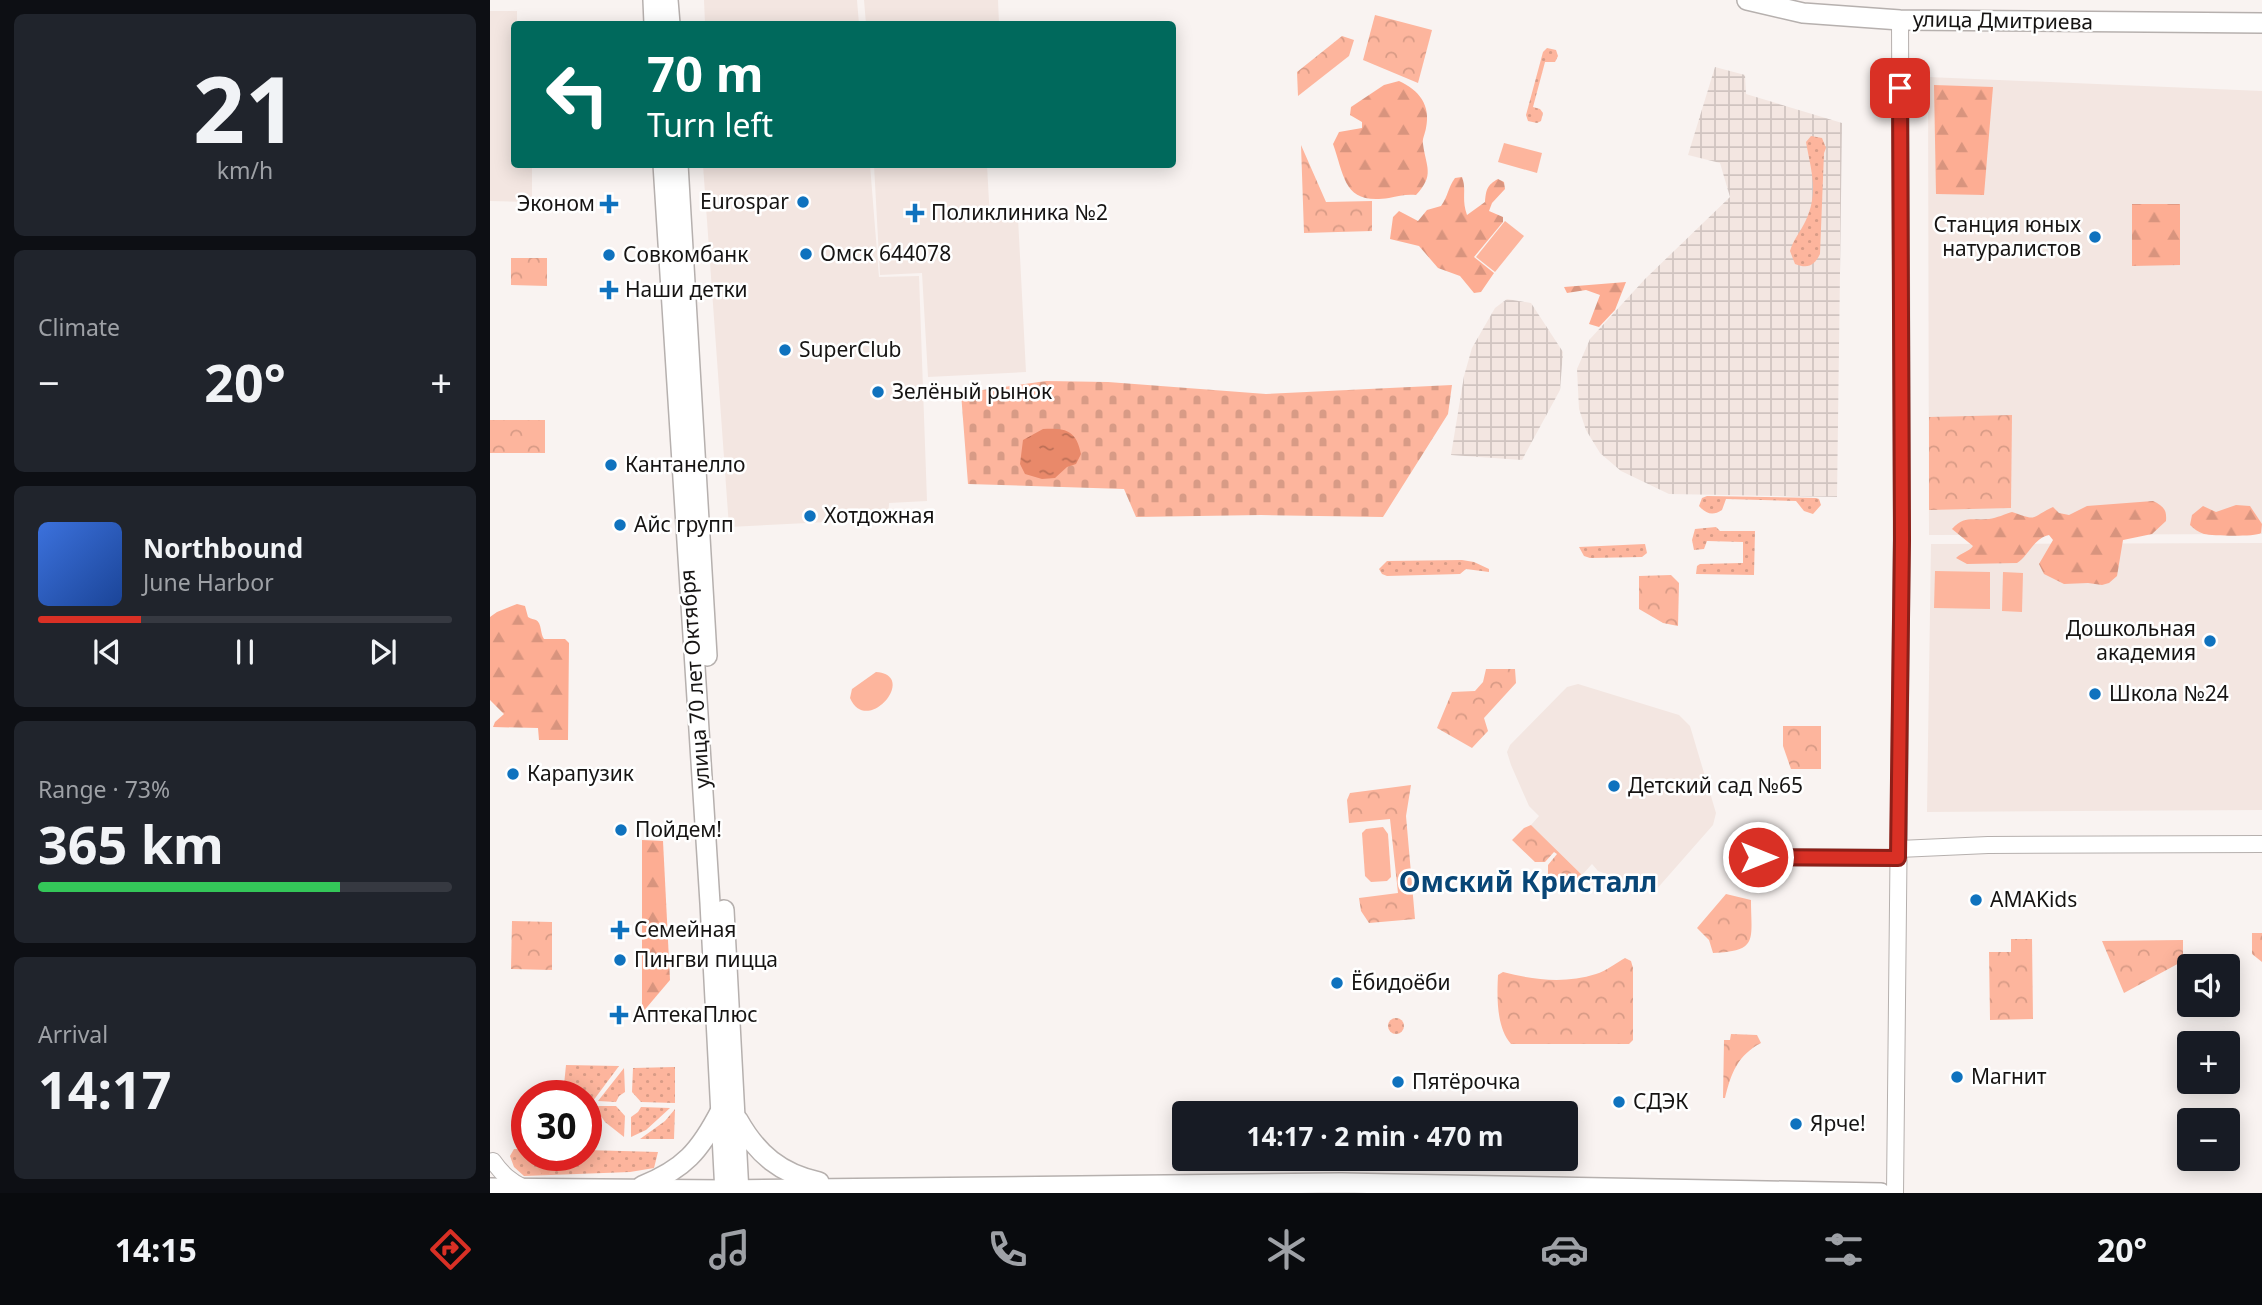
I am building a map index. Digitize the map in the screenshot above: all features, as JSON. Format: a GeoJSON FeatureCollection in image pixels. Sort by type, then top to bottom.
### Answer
{"type":"FeatureCollection","features":[{"type":"Feature","properties":{"kind":"main road"},"geometry":{"type":"LineString","coordinates":[[653,0],[654,21]]}},
{"type":"Feature","properties":{"kind":"main road"},"geometry":{"type":"LineString","coordinates":[[668,0],[670,21]]}},
{"type":"Feature","properties":{"kind":"main road","name":"улица Дмитриева"},"geometry":{"type":"LineString","coordinates":[[1750,0],[1803,13],[1900,20],[2262,23]]}},
{"type":"Feature","properties":{"kind":"main road","name":"улица 70 лет Октября"},"geometry":{"type":"LineString","coordinates":[[663,168],[710,903],[729,1114]]}},
{"type":"Feature","properties":{"kind":"main road","name":"улица 70 лет Октября"},"geometry":{"type":"LineString","coordinates":[[678,168],[732,1191]]}},
{"type":"Feature","properties":{"kind":"main road"},"geometry":{"type":"LineString","coordinates":[[634,1189],[664,1177],[685,1163],[729,1114],[762,1155],[787,1173],[847,1188]]}},
{"type":"Feature","properties":{"kind":"main road"},"geometry":{"type":"LineString","coordinates":[[490,1188],[732,1191],[1482,1185],[1881,1193]]}},
{"type":"Feature","properties":{"kind":"street"},"geometry":{"type":"LineString","coordinates":[[1895,1193],[1902,540],[1900,20]]}},
{"type":"Feature","properties":{"kind":"street"},"geometry":{"type":"LineString","coordinates":[[1758,857],[1898,854],[1988,845],[2262,844]]}},
{"type":"Feature","properties":{"kind":"street"},"geometry":{"type":"LineString","coordinates":[[492,1160],[501,1173],[524,1188]]}},
{"type":"Feature","properties":{"kind":"shaded area"},"geometry":{"type":"Polygon","coordinates":[[[704,0],[857,0],[859,21],[705,21],[704,0]]]}},
{"type":"Feature","properties":{"kind":"shaded area"},"geometry":{"type":"Polygon","coordinates":[[[864,0],[998,0],[999,21],[866,21],[864,0]]]}},
{"type":"Feature","properties":{"kind":"shaded area"},"geometry":{"type":"Polygon","coordinates":[[[490,11],[517,11],[517,21],[511,21],[511,168],[532,168],[532,202],[490,201],[490,11]]]}},
{"type":"Feature","properties":{"kind":"shaded area"},"geometry":{"type":"Polygon","coordinates":[[[1715,67],[1745,75],[1746,94],[1842,123],[1837,497],[1669,494],[1621,471],[1600,453],[1586,430],[1579,409],[1577,369],[1590,339],[1645,279],[1730,197],[1720,163],[1688,155],[1715,67]]]}},
{"type":"Feature","properties":{"kind":"shaded area","name":"Станция юных натуралистов"},"geometry":{"type":"Polygon","coordinates":[[[1928,77],[2262,91],[2262,534],[1929,535],[1928,77]]]}},
{"type":"Feature","properties":{"kind":"shaded area"},"geometry":{"type":"Polygon","coordinates":[[[703,168],[870,168],[879,277],[919,276],[927,501],[889,503],[888,519],[729,527],[703,168]]]}},
{"type":"Feature","properties":{"kind":"shaded area"},"geometry":{"type":"Polygon","coordinates":[[[874,168],[987,168],[990,220],[1018,218],[1026,372],[928,377],[922,273],[880,275],[874,168]]]}},
{"type":"Feature","properties":{"kind":"shaded area"},"geometry":{"type":"Polygon","coordinates":[[[1507,299],[1531,303],[1563,352],[1560,390],[1522,460],[1451,455],[1464,376],[1472,348],[1495,308],[1507,299]]]}},
{"type":"Feature","properties":{"kind":"shaded area","name":"Школа №24"},"geometry":{"type":"Polygon","coordinates":[[[2262,543],[2262,810],[1927,812],[1931,544],[2262,543]]]}},
{"type":"Feature","properties":{"kind":"shaded area","name":"Детский сад №65"},"geometry":{"type":"Polygon","coordinates":[[[1578,684],[1679,715],[1690,726],[1716,813],[1713,825],[1655,891],[1598,871],[1592,864],[1582,875],[1531,825],[1539,816],[1529,806],[1507,752],[1510,745],[1567,687],[1578,684]]]}},
{"type":"Feature","properties":{"kind":"green space"},"geometry":{"type":"Polygon","coordinates":[[[1375,15],[1432,30],[1418,83],[1363,60],[1375,15]]]}},
{"type":"Feature","properties":{"kind":"green space"},"geometry":{"type":"Polygon","coordinates":[[[1342,36],[1354,40],[1349,56],[1298,96],[1297,72],[1342,36]]]}},
{"type":"Feature","properties":{"kind":"green space"},"geometry":{"type":"Polygon","coordinates":[[[1547,48],[1556,50],[1558,56],[1555,62],[1545,62],[1533,107],[1543,113],[1541,121],[1537,123],[1528,121],[1526,115],[1543,52],[1547,48]]]}},
{"type":"Feature","properties":{"kind":"green space"},"geometry":{"type":"Polygon","coordinates":[[[1399,81],[1418,94],[1427,112],[1423,142],[1427,165],[1426,182],[1416,195],[1374,199],[1363,197],[1355,193],[1344,178],[1333,144],[1339,132],[1362,128],[1362,122],[1350,115],[1351,107],[1384,85],[1399,81]]]}},
{"type":"Feature","properties":{"kind":"green space"},"geometry":{"type":"Polygon","coordinates":[[[1934,85],[1993,87],[1984,195],[1936,194],[1934,85]]]}},
{"type":"Feature","properties":{"kind":"green space"},"geometry":{"type":"Polygon","coordinates":[[[1811,136],[1822,138],[1826,148],[1820,254],[1813,264],[1804,266],[1795,264],[1790,251],[1806,220],[1812,200],[1813,181],[1806,142],[1811,136]]]}},
{"type":"Feature","properties":{"kind":"green space"},"geometry":{"type":"Polygon","coordinates":[[[1504,143],[1542,153],[1537,173],[1498,162],[1504,143]]]}},
{"type":"Feature","properties":{"kind":"green space"},"geometry":{"type":"Polygon","coordinates":[[[1301,145],[1326,202],[1372,201],[1372,231],[1304,233],[1301,145]]]}},
{"type":"Feature","properties":{"kind":"green space"},"geometry":{"type":"Polygon","coordinates":[[[1462,177],[1467,215],[1485,202],[1491,183],[1498,179],[1504,182],[1505,189],[1492,203],[1489,211],[1503,217],[1503,222],[1474,257],[1494,273],[1481,292],[1474,293],[1460,276],[1438,268],[1419,246],[1390,239],[1393,217],[1399,211],[1418,221],[1427,210],[1441,206],[1455,178],[1462,177]]]}},
{"type":"Feature","properties":{"kind":"green space"},"geometry":{"type":"Polygon","coordinates":[[[2132,204],[2180,204],[2180,265],[2132,266],[2132,204]]]}},
{"type":"Feature","properties":{"kind":"green space"},"geometry":{"type":"Polygon","coordinates":[[[1505,221],[1524,236],[1495,272],[1476,257],[1505,221]]]}},
{"type":"Feature","properties":{"kind":"green space"},"geometry":{"type":"Polygon","coordinates":[[[511,258],[547,258],[547,286],[511,285],[511,258]]]}},
{"type":"Feature","properties":{"kind":"green space"},"geometry":{"type":"Polygon","coordinates":[[[1626,282],[1615,310],[1599,327],[1589,324],[1600,295],[1586,290],[1567,293],[1564,287],[1626,282]]]}},
{"type":"Feature","properties":{"kind":"green space"},"geometry":{"type":"Polygon","coordinates":[[[1046,381],[1108,382],[1266,394],[1452,385],[1448,414],[1383,517],[1136,517],[1124,489],[968,484],[961,393],[1046,381]]]}},
{"type":"Feature","properties":{"kind":"green space"},"geometry":{"type":"Polygon","coordinates":[[[2012,415],[2011,508],[1929,510],[1929,417],[2012,415]]]}},
{"type":"Feature","properties":{"kind":"green space"},"geometry":{"type":"Polygon","coordinates":[[[490,420],[545,420],[545,453],[490,453],[490,420]]]}},
{"type":"Feature","properties":{"kind":"green space"},"geometry":{"type":"Polygon","coordinates":[[[1702,498],[1816,498],[1821,505],[1813,514],[1804,511],[1796,501],[1726,499],[1722,510],[1713,513],[1699,506],[1702,498]]]}},
{"type":"Feature","properties":{"kind":"green space"},"geometry":{"type":"Polygon","coordinates":[[[2153,501],[2164,508],[2166,521],[2152,534],[2123,540],[2117,576],[2109,583],[2064,584],[2044,574],[2039,564],[2053,540],[2049,535],[2039,540],[2017,563],[1967,564],[1956,558],[1973,546],[1952,529],[1965,520],[1992,518],[2012,512],[2033,517],[2053,507],[2059,513],[2069,515],[2087,506],[2153,501]]]}},
{"type":"Feature","properties":{"kind":"green space"},"geometry":{"type":"Polygon","coordinates":[[[2236,505],[2250,506],[2262,524],[2261,533],[2243,536],[2209,535],[2190,525],[2192,515],[2203,506],[2216,512],[2236,505]]]}},
{"type":"Feature","properties":{"kind":"green space"},"geometry":{"type":"Polygon","coordinates":[[[1716,527],[1720,531],[1755,531],[1754,575],[1696,574],[1700,564],[1743,563],[1743,542],[1707,541],[1704,549],[1694,550],[1692,540],[1695,529],[1716,527]]]}},
{"type":"Feature","properties":{"kind":"green space"},"geometry":{"type":"Polygon","coordinates":[[[1645,544],[1647,553],[1642,557],[1590,558],[1584,556],[1579,547],[1645,544]]]}},
{"type":"Feature","properties":{"kind":"green space"},"geometry":{"type":"Polygon","coordinates":[[[1387,561],[1474,562],[1489,569],[1489,572],[1466,569],[1460,574],[1387,576],[1379,569],[1387,561]]]}},
{"type":"Feature","properties":{"kind":"green space"},"geometry":{"type":"Polygon","coordinates":[[[1935,571],[1990,572],[1990,609],[1934,608],[1935,571]]]}},
{"type":"Feature","properties":{"kind":"green space"},"geometry":{"type":"Polygon","coordinates":[[[2003,572],[2023,573],[2022,612],[2002,611],[2003,572]]]}},
{"type":"Feature","properties":{"kind":"green space"},"geometry":{"type":"Polygon","coordinates":[[[1671,575],[1679,583],[1678,626],[1663,623],[1639,609],[1639,576],[1671,575]]]}},
{"type":"Feature","properties":{"kind":"green space"},"geometry":{"type":"Polygon","coordinates":[[[517,604],[525,606],[528,617],[538,621],[544,639],[565,639],[569,643],[568,740],[539,740],[538,728],[493,727],[504,714],[490,700],[490,617],[517,604]]]}},
{"type":"Feature","properties":{"kind":"green space"},"geometry":{"type":"Polygon","coordinates":[[[1486,669],[1515,669],[1516,683],[1484,718],[1488,731],[1472,748],[1437,728],[1452,692],[1475,691],[1483,682],[1486,669]]]}},
{"type":"Feature","properties":{"kind":"green space"},"geometry":{"type":"Polygon","coordinates":[[[876,672],[888,676],[892,683],[891,692],[886,701],[877,708],[867,711],[858,708],[850,698],[852,689],[876,672]]]}},
{"type":"Feature","properties":{"kind":"green space"},"geometry":{"type":"Polygon","coordinates":[[[1783,726],[1821,726],[1821,769],[1791,769],[1783,746],[1783,726]]]}},
{"type":"Feature","properties":{"kind":"green space"},"geometry":{"type":"Polygon","coordinates":[[[1411,785],[1406,816],[1415,919],[1369,923],[1361,911],[1359,898],[1398,893],[1390,819],[1349,823],[1347,800],[1350,793],[1411,785]]]}},
{"type":"Feature","properties":{"kind":"green space"},"geometry":{"type":"Polygon","coordinates":[[[1531,825],[1582,875],[1568,893],[1548,874],[1548,865],[1557,854],[1554,852],[1545,862],[1535,862],[1512,840],[1531,825]]]}},
{"type":"Feature","properties":{"kind":"green space"},"geometry":{"type":"Polygon","coordinates":[[[1383,827],[1388,834],[1391,877],[1387,881],[1371,882],[1365,876],[1362,833],[1366,829],[1383,827]]]}},
{"type":"Feature","properties":{"kind":"green space"},"geometry":{"type":"Polygon","coordinates":[[[642,840],[663,841],[670,980],[642,1013],[642,840]]]}},
{"type":"Feature","properties":{"kind":"green space"},"geometry":{"type":"Polygon","coordinates":[[[1726,894],[1751,900],[1751,934],[1745,946],[1738,950],[1713,953],[1709,940],[1697,928],[1726,894]]]}},
{"type":"Feature","properties":{"kind":"green space"},"geometry":{"type":"Polygon","coordinates":[[[512,921],[552,922],[552,970],[511,969],[512,921]]]}},
{"type":"Feature","properties":{"kind":"green space"},"geometry":{"type":"Polygon","coordinates":[[[2252,933],[2262,933],[2262,962],[2252,954],[2252,933]]]}},
{"type":"Feature","properties":{"kind":"green space"},"geometry":{"type":"Polygon","coordinates":[[[2011,939],[2032,939],[2033,1019],[1990,1020],[1989,952],[2011,952],[2011,939]]]}},
{"type":"Feature","properties":{"kind":"green space"},"geometry":{"type":"Polygon","coordinates":[[[2183,940],[2183,954],[2177,954],[2177,964],[2124,993],[2102,941],[2183,940]]]}},
{"type":"Feature","properties":{"kind":"green space"},"geometry":{"type":"Polygon","coordinates":[[[1625,958],[1631,961],[1633,968],[1633,1040],[1629,1044],[1511,1044],[1506,1037],[1500,1020],[1498,975],[1503,972],[1537,979],[1573,979],[1600,973],[1625,958]]]}},
{"type":"Feature","properties":{"kind":"green space"},"geometry":{"type":"Polygon","coordinates":[[[1393,1018],[1399,1018],[1404,1026],[1402,1032],[1393,1034],[1388,1029],[1388,1023],[1393,1018]]]}},
{"type":"Feature","properties":{"kind":"green space"},"geometry":{"type":"Polygon","coordinates":[[[1731,1034],[1757,1035],[1761,1043],[1741,1059],[1723,1098],[1724,1040],[1730,1040],[1731,1034]]]}},
{"type":"Feature","properties":{"kind":"green space"},"geometry":{"type":"Polygon","coordinates":[[[566,1065],[619,1066],[602,1089],[602,1080],[564,1080],[566,1065]]]}},
{"type":"Feature","properties":{"kind":"green space"},"geometry":{"type":"Polygon","coordinates":[[[675,1067],[675,1103],[641,1102],[632,1092],[633,1068],[675,1067]]]}},
{"type":"Feature","properties":{"kind":"green space"},"geometry":{"type":"Polygon","coordinates":[[[624,1068],[625,1092],[616,1102],[602,1101],[602,1096],[624,1068]]]}},
{"type":"Feature","properties":{"kind":"green space"},"geometry":{"type":"Polygon","coordinates":[[[602,1106],[616,1106],[625,1116],[624,1137],[602,1118],[602,1106]]]}},
{"type":"Feature","properties":{"kind":"green space"},"geometry":{"type":"Polygon","coordinates":[[[641,1107],[670,1108],[646,1130],[631,1137],[631,1117],[641,1107]]]}},
{"type":"Feature","properties":{"kind":"green space"},"geometry":{"type":"Polygon","coordinates":[[[675,1109],[674,1139],[640,1139],[665,1121],[675,1109]]]}},
{"type":"Feature","properties":{"kind":"green space"},"geometry":{"type":"Polygon","coordinates":[[[602,1150],[658,1152],[654,1168],[630,1172],[524,1176],[518,1171],[602,1171],[602,1150]]]}},
{"type":"Feature","properties":{"kind":"water"},"geometry":{"type":"Polygon","coordinates":[[[1043,429],[1069,432],[1076,440],[1081,454],[1076,464],[1067,467],[1055,478],[1042,479],[1025,474],[1020,464],[1023,440],[1043,429]]]}},
{"type":"Feature","properties":{"kind":"place","name":"Eurospar"},"geometry":{"type":"Point","coordinates":[803,202]}},
{"type":"Feature","properties":{"kind":"place","name":"Эконом"},"geometry":{"type":"Point","coordinates":[609,204]}},
{"type":"Feature","properties":{"kind":"place","name":"Поликлиника №2"},"geometry":{"type":"Point","coordinates":[915,213]}},
{"type":"Feature","properties":{"kind":"place","name":"Станция юных натуралистов"},"geometry":{"type":"Point","coordinates":[2095,237]}},
{"type":"Feature","properties":{"kind":"place","name":"Омск 644078"},"geometry":{"type":"Point","coordinates":[806,254]}},
{"type":"Feature","properties":{"kind":"place","name":"Совкомбанк"},"geometry":{"type":"Point","coordinates":[609,255]}},
{"type":"Feature","properties":{"kind":"place","name":"Наши детки"},"geometry":{"type":"Point","coordinates":[609,290]}},
{"type":"Feature","properties":{"kind":"place","name":"SuperClub"},"geometry":{"type":"Point","coordinates":[785,350]}},
{"type":"Feature","properties":{"kind":"place","name":"Зелёный рынок"},"geometry":{"type":"Point","coordinates":[878,392]}},
{"type":"Feature","properties":{"kind":"place","name":"Кантанелло"},"geometry":{"type":"Point","coordinates":[611,465]}},
{"type":"Feature","properties":{"kind":"place","name":"Хотдожная"},"geometry":{"type":"Point","coordinates":[810,516]}},
{"type":"Feature","properties":{"kind":"place","name":"Айс групп"},"geometry":{"type":"Point","coordinates":[620,525]}},
{"type":"Feature","properties":{"kind":"place","name":"Дошкольная академия"},"geometry":{"type":"Point","coordinates":[2210,641]}},
{"type":"Feature","properties":{"kind":"place","name":"Школа №24"},"geometry":{"type":"Point","coordinates":[2095,694]}},
{"type":"Feature","properties":{"kind":"place","name":"Карапузик"},"geometry":{"type":"Point","coordinates":[513,774]}},
{"type":"Feature","properties":{"kind":"place","name":"Детский сад №65"},"geometry":{"type":"Point","coordinates":[1614,786]}},
{"type":"Feature","properties":{"kind":"place","name":"Пойдем!"},"geometry":{"type":"Point","coordinates":[621,830]}},
{"type":"Feature","properties":{"kind":"place","name":"AMAKids"},"geometry":{"type":"Point","coordinates":[1976,900]}},
{"type":"Feature","properties":{"kind":"place","name":"Семейная"},"geometry":{"type":"Point","coordinates":[620,930]}},
{"type":"Feature","properties":{"kind":"place","name":"Пингви пицца"},"geometry":{"type":"Point","coordinates":[620,960]}},
{"type":"Feature","properties":{"kind":"place","name":"Ёбидоёби"},"geometry":{"type":"Point","coordinates":[1337,983]}},
{"type":"Feature","properties":{"kind":"place","name":"АптекаПлюс"},"geometry":{"type":"Point","coordinates":[619,1015]}},
{"type":"Feature","properties":{"kind":"place","name":"Магнит"},"geometry":{"type":"Point","coordinates":[1957,1077]}},
{"type":"Feature","properties":{"kind":"place","name":"Пятёрочка"},"geometry":{"type":"Point","coordinates":[1398,1082]}},
{"type":"Feature","properties":{"kind":"place","name":"СДЭК"},"geometry":{"type":"Point","coordinates":[1619,1102]}},
{"type":"Feature","properties":{"kind":"place","name":"Ярче!"},"geometry":{"type":"Point","coordinates":[1796,1124]}},
{"type":"Feature","properties":{"kind":"district","name":"Омский Кристалл"},"geometry":{"type":"Point","coordinates":[1528,882]}},
{"type":"Feature","properties":{"kind":"route"},"geometry":{"type":"LineString","coordinates":[[1758,857],[1898,858],[1902,540],[1900,88]]}}]}
